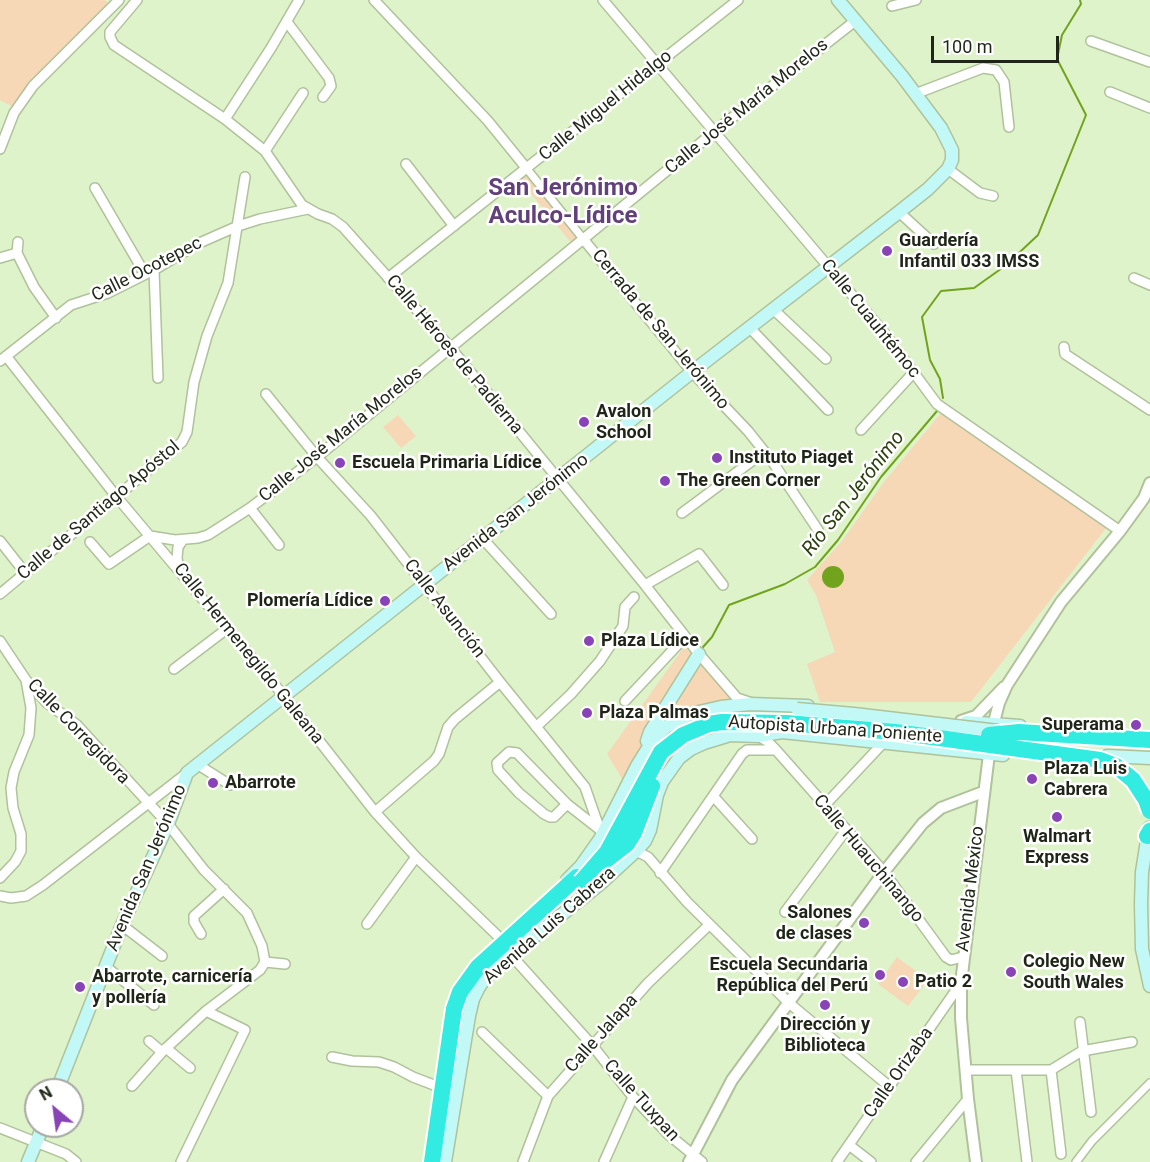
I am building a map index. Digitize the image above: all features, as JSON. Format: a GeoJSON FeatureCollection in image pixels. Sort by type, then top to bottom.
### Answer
{"type":"FeatureCollection","features":[{"type":"Feature","properties":{"kind":"highway","name":"Autopista Urbana Poniente"},"geometry":{"type":"LineString","coordinates":[[430,1162],[454,1009],[460,992],[477,968],[587,866],[604,843],[649,758],[664,739],[676,730],[701,718],[742,713],[991,729]]}},
{"type":"Feature","properties":{"kind":"highway","name":"Autopista Urbana Poniente"},"geometry":{"type":"LineString","coordinates":[[444,1162],[460,1032],[468,996],[482,973],[590,874],[617,835],[661,752],[683,735],[709,724],[736,721],[798,724],[895,732],[1008,746],[1108,762],[1133,780],[1150,811]]}},
{"type":"Feature","properties":{"kind":"highway"},"geometry":{"type":"LineString","coordinates":[[590,874],[627,844],[634,833],[659,770],[680,747],[692,738],[722,728],[775,730]]}},
{"type":"Feature","properties":{"kind":"highway"},"geometry":{"type":"LineString","coordinates":[[991,729],[1150,740]]}},
{"type":"Feature","properties":{"kind":"highway"},"geometry":{"type":"LineString","coordinates":[[991,729],[1016,741],[1080,747],[1107,753],[1126,763],[1150,783]]}},
{"type":"Feature","properties":{"kind":"main road"},"geometry":{"type":"LineString","coordinates":[[838,0],[915,94],[949,141],[952,160],[948,169]]}},
{"type":"Feature","properties":{"kind":"main road","name":"Avenida San Jerónimo"},"geometry":{"type":"LineString","coordinates":[[62,1078],[105,966],[168,824],[187,773],[692,372],[928,189],[948,169]]}},
{"type":"Feature","properties":{"kind":"main road"},"geometry":{"type":"LineString","coordinates":[[637,766],[650,732],[699,654]]}},
{"type":"Feature","properties":{"kind":"main road","name":"Avenida Luis Cabrera"},"geometry":{"type":"LineString","coordinates":[[444,1162],[473,999],[486,977],[511,955],[590,874],[600,832],[655,737],[666,727],[698,711],[758,704],[929,717],[960,721],[991,729],[1133,734],[1150,731]]}},
{"type":"Feature","properties":{"kind":"main road"},"geometry":{"type":"LineString","coordinates":[[698,711],[750,708],[798,709],[1089,742],[1150,745]]}},
{"type":"Feature","properties":{"kind":"main road"},"geometry":{"type":"LineString","coordinates":[[921,745],[935,738],[936,724],[929,717]]}},
{"type":"Feature","properties":{"kind":"main road","name":"Avenida Luis Cabrera"},"geometry":{"type":"LineString","coordinates":[[645,841],[645,794],[659,762],[673,747],[698,731],[722,725],[740,724],[775,730],[1105,765],[1131,775],[1150,799]]}},
{"type":"Feature","properties":{"kind":"main road","name":"Avenida Luis Cabrera"},"geometry":{"type":"LineString","coordinates":[[430,1162],[449,1023],[459,988],[465,978],[478,962],[555,893],[636,851],[645,841],[650,830],[657,795],[669,771],[679,758],[691,749],[722,737],[775,730],[807,729],[895,736],[1005,749],[1150,758]]}},
{"type":"Feature","properties":{"kind":"main road"},"geometry":{"type":"LineString","coordinates":[[1107,756],[1132,773],[1150,790]]}},
{"type":"Feature","properties":{"kind":"main road"},"geometry":{"type":"LineString","coordinates":[[1149,830],[1142,872],[1141,904],[1142,949],[1150,986]]}},
{"type":"Feature","properties":{"kind":"main road"},"geometry":{"type":"LineString","coordinates":[[28,1162],[38,1138]]}},
{"type":"Feature","properties":{"kind":"street"},"geometry":{"type":"LineString","coordinates":[[0,149],[14,113],[33,86],[119,0]]}},
{"type":"Feature","properties":{"kind":"street","name":"Calle Héroes de Padierna"},"geometry":{"type":"LineString","coordinates":[[137,0],[110,32],[114,45],[225,119],[266,151],[297,199],[308,209],[332,219],[343,227],[450,347],[737,698],[758,704]]}},
{"type":"Feature","properties":{"kind":"street"},"geometry":{"type":"LineString","coordinates":[[225,119],[299,0]]}},
{"type":"Feature","properties":{"kind":"street","name":"Cerrada de San Jerónimo"},"geometry":{"type":"LineString","coordinates":[[374,0],[488,121],[692,372],[748,431],[772,461],[818,530]]}},
{"type":"Feature","properties":{"kind":"street","name":"Calle Cuauhtémoc"},"geometry":{"type":"LineString","coordinates":[[603,0],[886,335],[937,404],[1120,531]]}},
{"type":"Feature","properties":{"kind":"street","name":"Calle Miguel Hidalgo"},"geometry":{"type":"LineString","coordinates":[[388,278],[738,0]]}},
{"type":"Feature","properties":{"kind":"street"},"geometry":{"type":"LineString","coordinates":[[892,6],[916,0]]}},
{"type":"Feature","properties":{"kind":"street","name":"Calle José María Morelos"},"geometry":{"type":"LineString","coordinates":[[150,536],[183,540],[208,535],[250,508],[317,457],[714,132],[855,21]]}},
{"type":"Feature","properties":{"kind":"street"},"geometry":{"type":"LineString","coordinates":[[287,22],[329,78],[331,86],[323,97]]}},
{"type":"Feature","properties":{"kind":"street"},"geometry":{"type":"LineString","coordinates":[[1091,41],[1150,62]]}},
{"type":"Feature","properties":{"kind":"street"},"geometry":{"type":"LineString","coordinates":[[915,94],[983,68],[996,70],[1004,82],[1009,127]]}},
{"type":"Feature","properties":{"kind":"street"},"geometry":{"type":"LineString","coordinates":[[1110,92],[1150,108]]}},
{"type":"Feature","properties":{"kind":"street"},"geometry":{"type":"LineString","coordinates":[[266,151],[303,93]]}},
{"type":"Feature","properties":{"kind":"street"},"geometry":{"type":"LineString","coordinates":[[406,164],[454,225]]}},
{"type":"Feature","properties":{"kind":"street"},"geometry":{"type":"LineString","coordinates":[[948,169],[980,194],[993,196]]}},
{"type":"Feature","properties":{"kind":"street","name":"Calle de Santiago Apóstol"},"geometry":{"type":"LineString","coordinates":[[0,594],[182,442],[187,432],[194,382],[207,336],[228,284],[246,177]]}},
{"type":"Feature","properties":{"kind":"street"},"geometry":{"type":"LineString","coordinates":[[95,189],[150,272],[158,378]]}},
{"type":"Feature","properties":{"kind":"street","name":"Calle Ocotepec"},"geometry":{"type":"LineString","coordinates":[[3,358],[71,305],[108,293],[150,272],[197,244],[238,226],[308,209]]}},
{"type":"Feature","properties":{"kind":"street"},"geometry":{"type":"LineString","coordinates":[[899,212],[934,244]]}},
{"type":"Feature","properties":{"kind":"street"},"geometry":{"type":"LineString","coordinates":[[18,242],[17,253],[34,287],[56,318]]}},
{"type":"Feature","properties":{"kind":"street"},"geometry":{"type":"LineString","coordinates":[[0,258],[17,253]]}},
{"type":"Feature","properties":{"kind":"street"},"geometry":{"type":"LineString","coordinates":[[1134,278],[1150,285]]}},
{"type":"Feature","properties":{"kind":"street"},"geometry":{"type":"LineString","coordinates":[[772,309],[826,358]]}},
{"type":"Feature","properties":{"kind":"street"},"geometry":{"type":"LineString","coordinates":[[750,328],[828,410]]}},
{"type":"Feature","properties":{"kind":"street"},"geometry":{"type":"LineString","coordinates":[[1064,347],[1065,354],[1150,410]]}},
{"type":"Feature","properties":{"kind":"street","name":"Calle Hermenegildo Galeana"},"geometry":{"type":"LineString","coordinates":[[3,358],[284,696],[375,812],[416,857],[502,940]]}},
{"type":"Feature","properties":{"kind":"street"},"geometry":{"type":"LineString","coordinates":[[861,430],[914,372]]}},
{"type":"Feature","properties":{"kind":"street","name":"Calle Asunción"},"geometry":{"type":"LineString","coordinates":[[266,394],[317,457],[371,516],[585,787],[600,832]]}},
{"type":"Feature","properties":{"kind":"street"},"geometry":{"type":"LineString","coordinates":[[682,513],[764,452]]}},
{"type":"Feature","properties":{"kind":"street"},"geometry":{"type":"LineString","coordinates":[[960,721],[976,716],[1006,685],[1060,602],[1120,531],[1144,498],[1150,483]]}},
{"type":"Feature","properties":{"kind":"street"},"geometry":{"type":"LineString","coordinates":[[250,508],[279,545]]}},
{"type":"Feature","properties":{"kind":"street"},"geometry":{"type":"LineString","coordinates":[[90,542],[109,564],[150,536]]}},
{"type":"Feature","properties":{"kind":"street"},"geometry":{"type":"LineString","coordinates":[[483,539],[551,614]]}},
{"type":"Feature","properties":{"kind":"street"},"geometry":{"type":"LineString","coordinates":[[179,569],[178,548],[183,540]]}},
{"type":"Feature","properties":{"kind":"street"},"geometry":{"type":"LineString","coordinates":[[0,542],[26,574]]}},
{"type":"Feature","properties":{"kind":"street"},"geometry":{"type":"LineString","coordinates":[[645,585],[699,554],[723,585]]}},
{"type":"Feature","properties":{"kind":"street"},"geometry":{"type":"LineString","coordinates":[[536,727],[571,694],[600,661],[623,626],[625,607],[634,597]]}},
{"type":"Feature","properties":{"kind":"street"},"geometry":{"type":"LineString","coordinates":[[174,669],[228,628]]}},
{"type":"Feature","properties":{"kind":"street"},"geometry":{"type":"LineString","coordinates":[[625,700],[685,637]]}},
{"type":"Feature","properties":{"kind":"street","name":"Calle Corregidora"},"geometry":{"type":"LineString","coordinates":[[0,641],[26,680],[47,704],[77,725],[168,824],[204,870],[247,912],[262,946],[265,962]]}},
{"type":"Feature","properties":{"kind":"street"},"geometry":{"type":"LineString","coordinates":[[0,878],[10,868],[21,850],[21,834],[13,808],[11,788],[14,772],[29,735],[31,708],[26,680]]}},
{"type":"Feature","properties":{"kind":"street"},"geometry":{"type":"LineString","coordinates":[[375,812],[434,761],[448,727],[500,682]]}},
{"type":"Feature","properties":{"kind":"street","name":"Avenida México"},"geometry":{"type":"LineString","coordinates":[[976,1162],[961,1018],[961,983],[991,729],[1006,685]]}},
{"type":"Feature","properties":{"kind":"street","name":"Calle Huauchinango"},"geometry":{"type":"LineString","coordinates":[[775,730],[768,741],[884,872],[946,957],[951,960],[963,957]]}},
{"type":"Feature","properties":{"kind":"street"},"geometry":{"type":"LineString","coordinates":[[825,805],[885,741]]}},
{"type":"Feature","properties":{"kind":"street"},"geometry":{"type":"LineString","coordinates":[[660,873],[742,754],[747,750],[776,750]]}},
{"type":"Feature","properties":{"kind":"street"},"geometry":{"type":"LineString","coordinates":[[568,805],[554,817],[544,814],[519,793],[498,770],[497,764],[509,752],[517,753],[568,805],[600,832]]}},
{"type":"Feature","properties":{"kind":"street"},"geometry":{"type":"LineString","coordinates":[[197,764],[230,785]]}},
{"type":"Feature","properties":{"kind":"street"},"geometry":{"type":"LineString","coordinates":[[0,896],[11,898],[26,896],[43,885],[187,773]]}},
{"type":"Feature","properties":{"kind":"street"},"geometry":{"type":"LineString","coordinates":[[691,1158],[732,1080],[884,872],[931,814],[982,792]]}},
{"type":"Feature","properties":{"kind":"street"},"geometry":{"type":"LineString","coordinates":[[714,797],[752,839]]}},
{"type":"Feature","properties":{"kind":"street"},"geometry":{"type":"LineString","coordinates":[[785,912],[846,830]]}},
{"type":"Feature","properties":{"kind":"street"},"geometry":{"type":"LineString","coordinates":[[636,851],[648,857],[709,925],[789,1003],[890,1087]]}},
{"type":"Feature","properties":{"kind":"street"},"geometry":{"type":"LineString","coordinates":[[367,924],[416,857]]}},
{"type":"Feature","properties":{"kind":"street"},"geometry":{"type":"LineString","coordinates":[[201,934],[194,922],[194,916],[224,889]]}},
{"type":"Feature","properties":{"kind":"street"},"geometry":{"type":"LineString","coordinates":[[123,925],[162,956]]}},
{"type":"Feature","properties":{"kind":"street","name":"Calle Jalapa"},"geometry":{"type":"LineString","coordinates":[[522,1162],[548,1096],[648,983],[709,925]]}},
{"type":"Feature","properties":{"kind":"street","name":"Calle Tuxpan"},"geometry":{"type":"LineString","coordinates":[[511,955],[592,1045],[633,1097],[691,1158],[702,1162]]}},
{"type":"Feature","properties":{"kind":"street"},"geometry":{"type":"LineString","coordinates":[[132,1086],[164,1050],[206,1011],[260,970],[265,962],[285,964]]}},
{"type":"Feature","properties":{"kind":"street"},"geometry":{"type":"LineString","coordinates":[[105,966],[154,1005]]}},
{"type":"Feature","properties":{"kind":"street","name":"Calle Orizaba"},"geometry":{"type":"LineString","coordinates":[[837,1162],[961,983]]}},
{"type":"Feature","properties":{"kind":"street"},"geometry":{"type":"LineString","coordinates":[[181,1162],[245,1030],[206,1011]]}},
{"type":"Feature","properties":{"kind":"street"},"geometry":{"type":"LineString","coordinates":[[1080,1022],[1091,1112]]}},
{"type":"Feature","properties":{"kind":"street"},"geometry":{"type":"LineString","coordinates":[[482,1032],[548,1096]]}},
{"type":"Feature","properties":{"kind":"street"},"geometry":{"type":"LineString","coordinates":[[149,1041],[190,1068]]}},
{"type":"Feature","properties":{"kind":"street"},"geometry":{"type":"LineString","coordinates":[[966,1070],[1051,1070],[1082,1051],[1132,1042]]}},
{"type":"Feature","properties":{"kind":"street"},"geometry":{"type":"LineString","coordinates":[[332,1057],[352,1061],[379,1062],[439,1087]]}},
{"type":"Feature","properties":{"kind":"street"},"geometry":{"type":"LineString","coordinates":[[1016,1070],[1027,1162]]}},
{"type":"Feature","properties":{"kind":"street"},"geometry":{"type":"LineString","coordinates":[[1051,1070],[1061,1154]]}},
{"type":"Feature","properties":{"kind":"street"},"geometry":{"type":"LineString","coordinates":[[1076,1162],[1092,1141],[1150,1083]]}},
{"type":"Feature","properties":{"kind":"street"},"geometry":{"type":"LineString","coordinates":[[604,1162],[633,1097]]}},
{"type":"Feature","properties":{"kind":"street"},"geometry":{"type":"LineString","coordinates":[[916,1162],[968,1099]]}},
{"type":"Feature","properties":{"kind":"street"},"geometry":{"type":"LineString","coordinates":[[0,1128],[37,1141],[66,1154],[76,1162]]}},
{"type":"Feature","properties":{"kind":"street"},"geometry":{"type":"LineString","coordinates":[[849,1145],[871,1162]]}},
{"type":"Feature","properties":{"kind":"shaded area"},"geometry":{"type":"Polygon","coordinates":[[[0,0],[105,0],[109,4],[54,57],[13,107],[0,100],[0,0]]]}},
{"type":"Feature","properties":{"kind":"shaded area"},"geometry":{"type":"Polygon","coordinates":[[[532,172],[589,240],[577,250],[519,179],[532,172]]]}},
{"type":"Feature","properties":{"kind":"shaded area"},"geometry":{"type":"Polygon","coordinates":[[[942,412],[1107,527],[971,702],[820,702],[807,664],[835,652],[816,595],[807,580],[842,541],[884,482],[942,412]]]}},
{"type":"Feature","properties":{"kind":"shaded area"},"geometry":{"type":"Polygon","coordinates":[[[398,415],[416,436],[401,448],[383,427],[398,415]]]}},
{"type":"Feature","properties":{"kind":"shaded area"},"geometry":{"type":"Polygon","coordinates":[[[833,566],[841,569],[844,577],[841,585],[833,588],[825,585],[822,577],[825,569],[833,566]]]}},
{"type":"Feature","properties":{"kind":"shaded area"},"geometry":{"type":"Polygon","coordinates":[[[684,647],[736,698],[752,703],[711,707],[670,729],[648,749],[627,787],[607,754],[684,647]]]}},
{"type":"Feature","properties":{"kind":"shaded area","name":"Patio 2"},"geometry":{"type":"Polygon","coordinates":[[[897,957],[928,980],[908,1006],[878,984],[897,957]]]}},
{"type":"Feature","properties":{"kind":"waterway","name":"Río San Jerónimo"},"geometry":{"type":"LineString","coordinates":[[943,398],[940,379],[930,360],[922,317],[941,291],[974,288],[1005,266],[1038,235],[1086,115],[1057,59],[1062,35],[1081,4],[1080,0]]}},
{"type":"Feature","properties":{"kind":"waterway","name":"Río San Jerónimo"},"geometry":{"type":"LineString","coordinates":[[703,647],[712,637],[729,605],[785,584],[815,567],[838,540],[881,477],[937,411]]}},
{"type":"Feature","properties":{"kind":"place","name":"Guardería Infantil 033 IMSS"},"geometry":{"type":"Point","coordinates":[887,251]}},
{"type":"Feature","properties":{"kind":"place","name":"Avalon School"},"geometry":{"type":"Point","coordinates":[584,422]}},
{"type":"Feature","properties":{"kind":"place","name":"Instituto Piaget"},"geometry":{"type":"Point","coordinates":[717,458]}},
{"type":"Feature","properties":{"kind":"place","name":"Escuela Primaria Lídice"},"geometry":{"type":"Point","coordinates":[340,463]}},
{"type":"Feature","properties":{"kind":"place","name":"The Green Corner"},"geometry":{"type":"Point","coordinates":[665,481]}},
{"type":"Feature","properties":{"kind":"place","name":"Plomería Lídice"},"geometry":{"type":"Point","coordinates":[385,601]}},
{"type":"Feature","properties":{"kind":"place","name":"Plaza Lídice"},"geometry":{"type":"Point","coordinates":[589,641]}},
{"type":"Feature","properties":{"kind":"place","name":"Plaza Palmas"},"geometry":{"type":"Point","coordinates":[587,713]}},
{"type":"Feature","properties":{"kind":"place","name":"Superama"},"geometry":{"type":"Point","coordinates":[1136,725]}},
{"type":"Feature","properties":{"kind":"place","name":"Plaza Luis Cabrera"},"geometry":{"type":"Point","coordinates":[1032,779]}},
{"type":"Feature","properties":{"kind":"place","name":"Abarrote"},"geometry":{"type":"Point","coordinates":[213,783]}},
{"type":"Feature","properties":{"kind":"place","name":"Walmart Express"},"geometry":{"type":"Point","coordinates":[1057,817]}},
{"type":"Feature","properties":{"kind":"place","name":"Salones de clases"},"geometry":{"type":"Point","coordinates":[864,923]}},
{"type":"Feature","properties":{"kind":"place","name":"Colegio New South Wales"},"geometry":{"type":"Point","coordinates":[1011,972]}},
{"type":"Feature","properties":{"kind":"place","name":"Escuela Secundaria República del Perú"},"geometry":{"type":"Point","coordinates":[880,975]}},
{"type":"Feature","properties":{"kind":"place","name":"Patio 2"},"geometry":{"type":"Point","coordinates":[903,982]}},
{"type":"Feature","properties":{"kind":"place","name":"Abarrote, carnicería y pollería"},"geometry":{"type":"Point","coordinates":[80,987]}},
{"type":"Feature","properties":{"kind":"place","name":"Dirección y Biblioteca"},"geometry":{"type":"Point","coordinates":[825,1005]}},
{"type":"Feature","properties":{"kind":"district","name":"San Jerónimo Aculco-Lídice"},"geometry":{"type":"Point","coordinates":[563,203]}}]}
